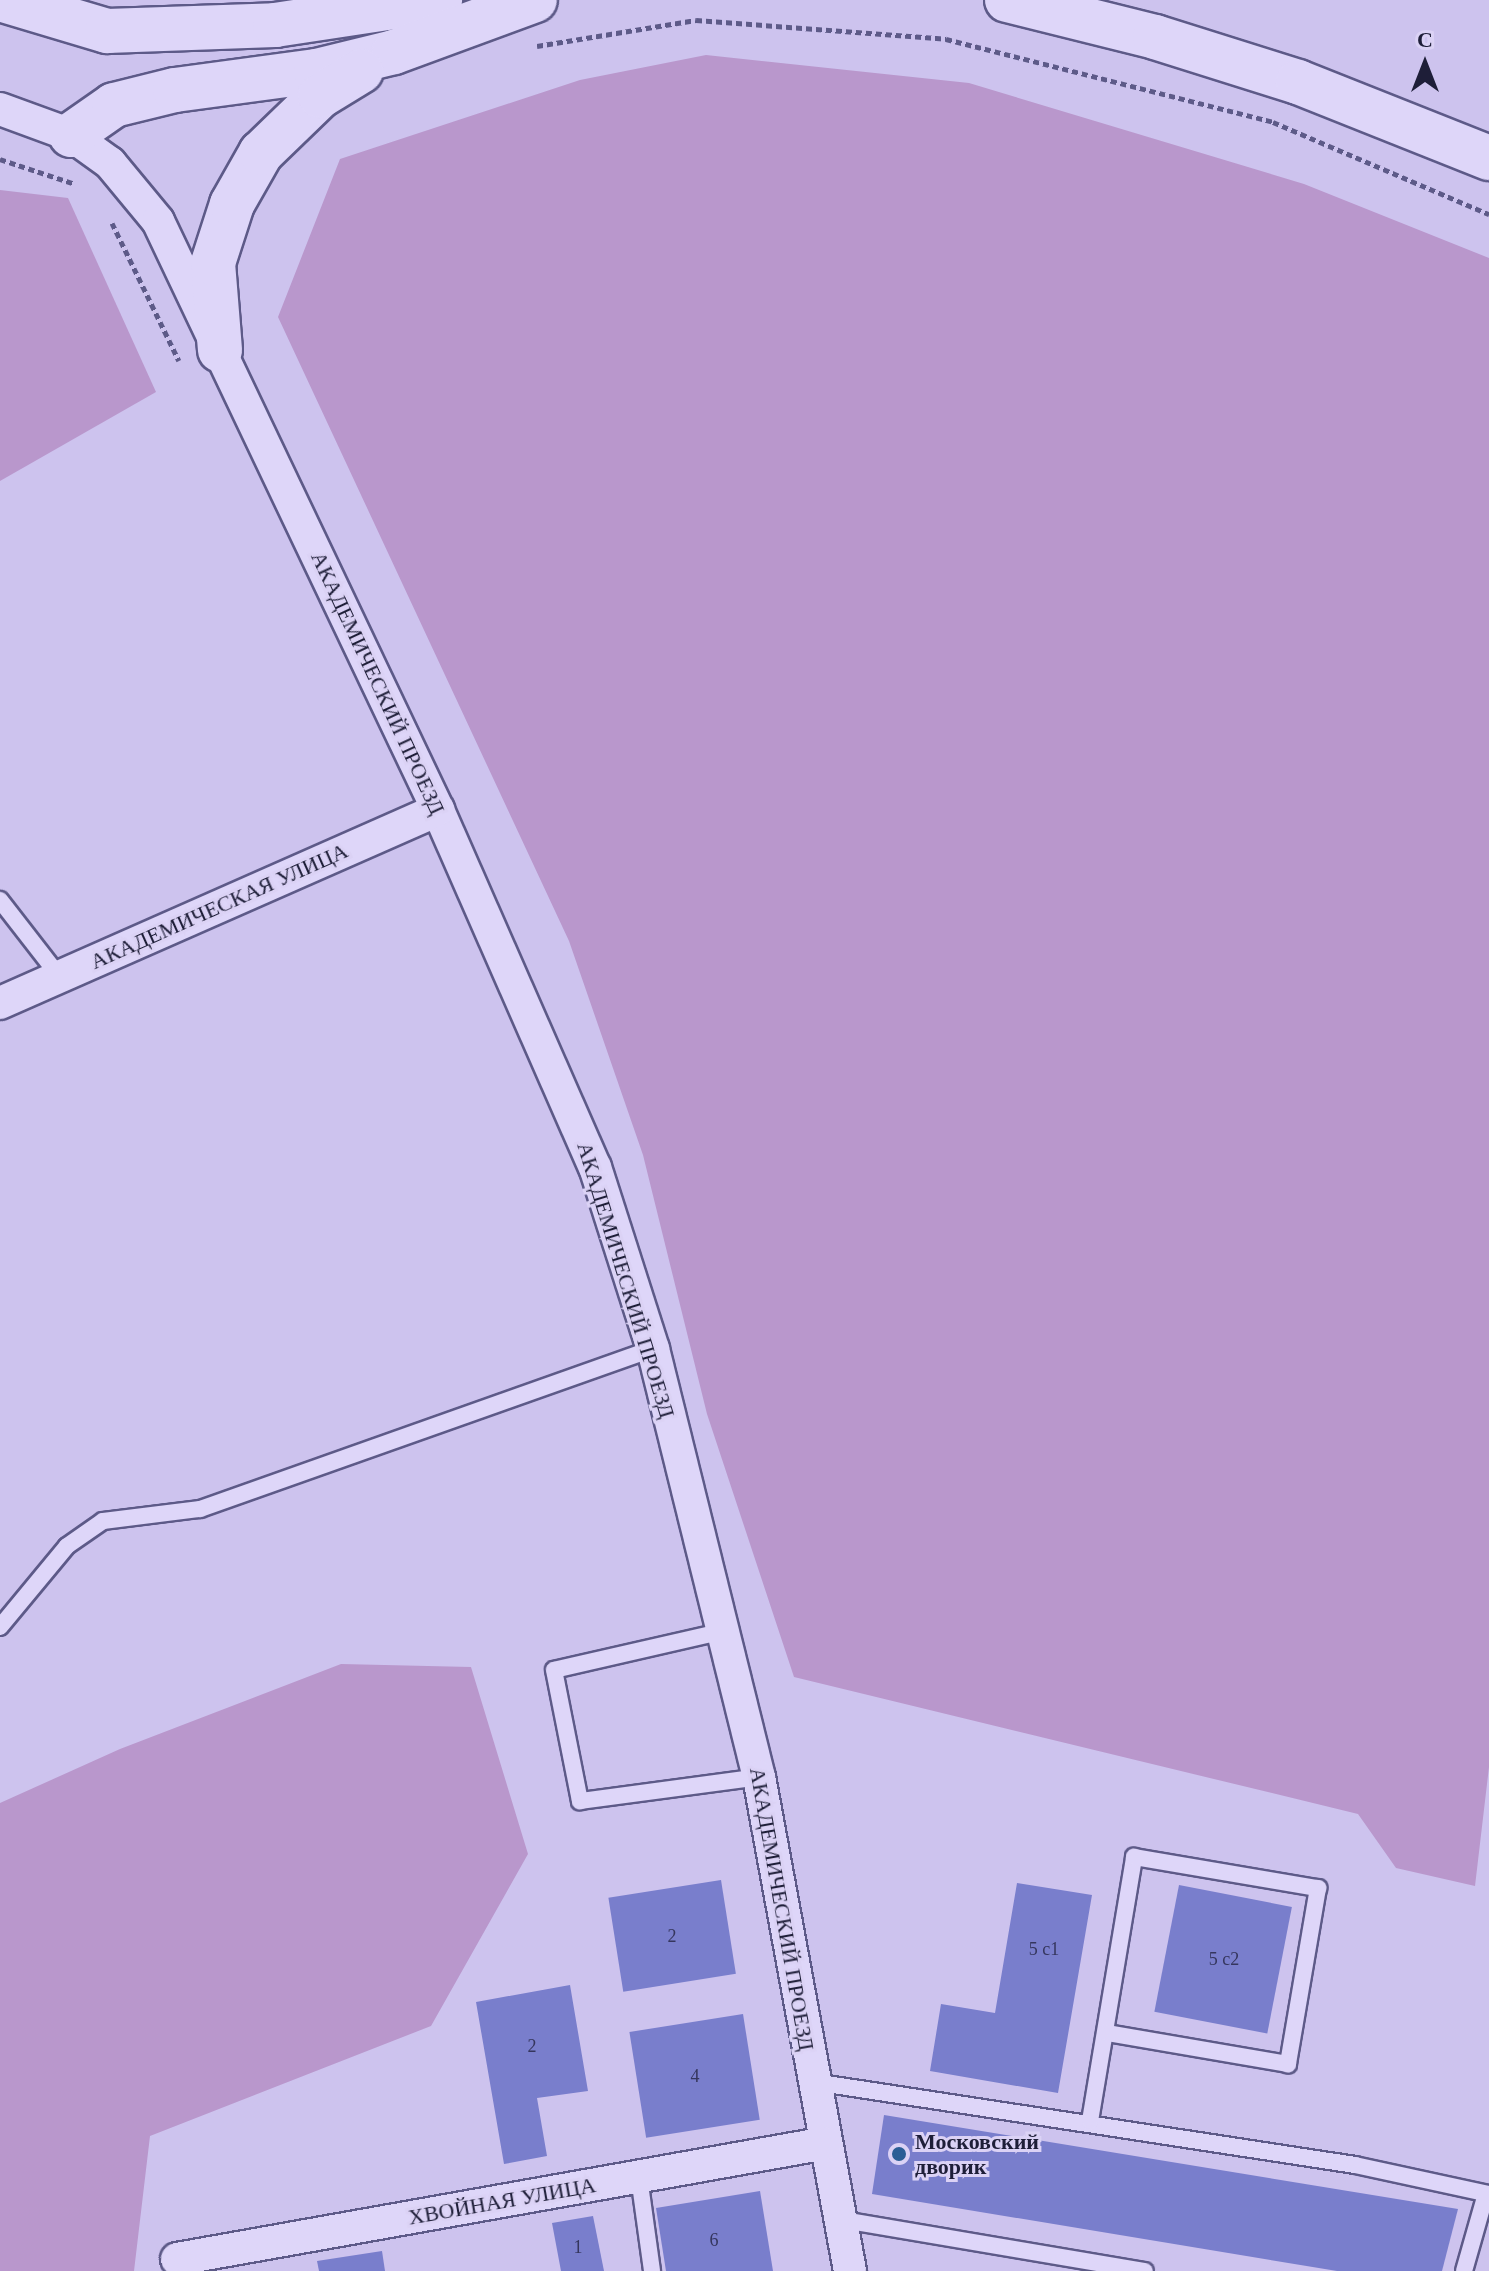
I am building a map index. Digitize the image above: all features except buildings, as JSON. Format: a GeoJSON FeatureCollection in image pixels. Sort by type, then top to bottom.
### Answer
{"type":"FeatureCollection","features":[{"type":"Feature","properties":{"kind":"street"},"geometry":{"type":"LineString","coordinates":[[3,0],[107,31],[275,25],[440,0]]}},
{"type":"Feature","properties":{"kind":"street"},"geometry":{"type":"LineString","coordinates":[[170,29],[263,0]]}},
{"type":"Feature","properties":{"kind":"street"},"geometry":{"type":"LineString","coordinates":[[220,350],[213,263],[232,204],[261,153],[320,96],[481,0]]}},
{"type":"Feature","properties":{"kind":"street"},"geometry":{"type":"LineString","coordinates":[[71,135],[114,105],[175,90],[316,71],[394,52],[535,0]]}},
{"type":"Feature","properties":{"kind":"street"},"geometry":{"type":"LineString","coordinates":[[1007,0],[1155,37],[1298,82],[1489,158]]}},
{"type":"Feature","properties":{"kind":"street","name":"АКАДЕМИЧЕСКИЙ ПРОЕЗД"},"geometry":{"type":"LineString","coordinates":[[0,109],[71,135],[110,163],[158,221],[438,810],[595,1167],[653,1349],[759,1777],[850,2271]]}},
{"type":"Feature","properties":{"kind":"street","name":"АКАДЕМИЧЕСКАЯ УЛИЦА"},"geometry":{"type":"LineString","coordinates":[[0,1003],[438,810]]}},
{"type":"Feature","properties":{"kind":"street","name":"ХВОЙНАЯ УЛИЦА"},"geometry":{"type":"LineString","coordinates":[[176,2265],[826,2143]]}},
{"type":"Feature","properties":{"kind":"lane"},"geometry":{"type":"LineString","coordinates":[[0,900],[59,976]]}},
{"type":"Feature","properties":{"kind":"lane"},"geometry":{"type":"LineString","coordinates":[[0,1627],[67,1546],[103,1521],[200,1509],[653,1349]]}},
{"type":"Feature","properties":{"kind":"lane"},"geometry":{"type":"LineString","coordinates":[[724,1631],[554,1670],[580,1801],[759,1777]]}},
{"type":"Feature","properties":{"kind":"lane"},"geometry":{"type":"LineString","coordinates":[[1090,2121],[1134,1857],[1318,1888],[1288,2064],[1106,2033]]}},
{"type":"Feature","properties":{"kind":"lane"},"geometry":{"type":"LineString","coordinates":[[814,2082],[1090,2121],[1355,2165],[1488,2194],[1464,2271]]}},
{"type":"Feature","properties":{"kind":"lane"},"geometry":{"type":"LineString","coordinates":[[639,2177],[652,2271]]}},
{"type":"Feature","properties":{"kind":"lane"},"geometry":{"type":"LineString","coordinates":[[843,2220],[1145,2271]]}},
{"type":"Feature","properties":{"kind":"path"},"geometry":{"type":"LineString","coordinates":[[526,47],[696,20],[946,39],[1273,122],[1489,214]]}},
{"type":"Feature","properties":{"kind":"path"},"geometry":{"type":"LineString","coordinates":[[0,159],[83,186]]}},
{"type":"Feature","properties":{"kind":"path"},"geometry":{"type":"LineString","coordinates":[[109,218],[183,368],[220,350]]}},
{"type":"Feature","properties":{"kind":"shaded area"},"geometry":{"type":"Polygon","coordinates":[[[706,55],[969,83],[1304,184],[1489,258],[1489,1767],[1475,1886],[1396,1868],[1358,1814],[794,1677],[707,1414],[643,1155],[569,941],[278,317],[340,159],[580,80],[706,55]]]}},
{"type":"Feature","properties":{"kind":"shaded area"},"geometry":{"type":"Polygon","coordinates":[[[0,190],[68,198],[156,392],[0,481],[0,190]]]}},
{"type":"Feature","properties":{"kind":"shaded area"},"geometry":{"type":"Polygon","coordinates":[[[341,1664],[471,1667],[528,1854],[431,2026],[150,2136],[134,2271],[0,2271],[0,1803],[120,1749],[341,1664]]]}},
{"type":"Feature","properties":{"kind":"place","name":"Московский дворик"},"geometry":{"type":"Point","coordinates":[899,2154]}}]}
